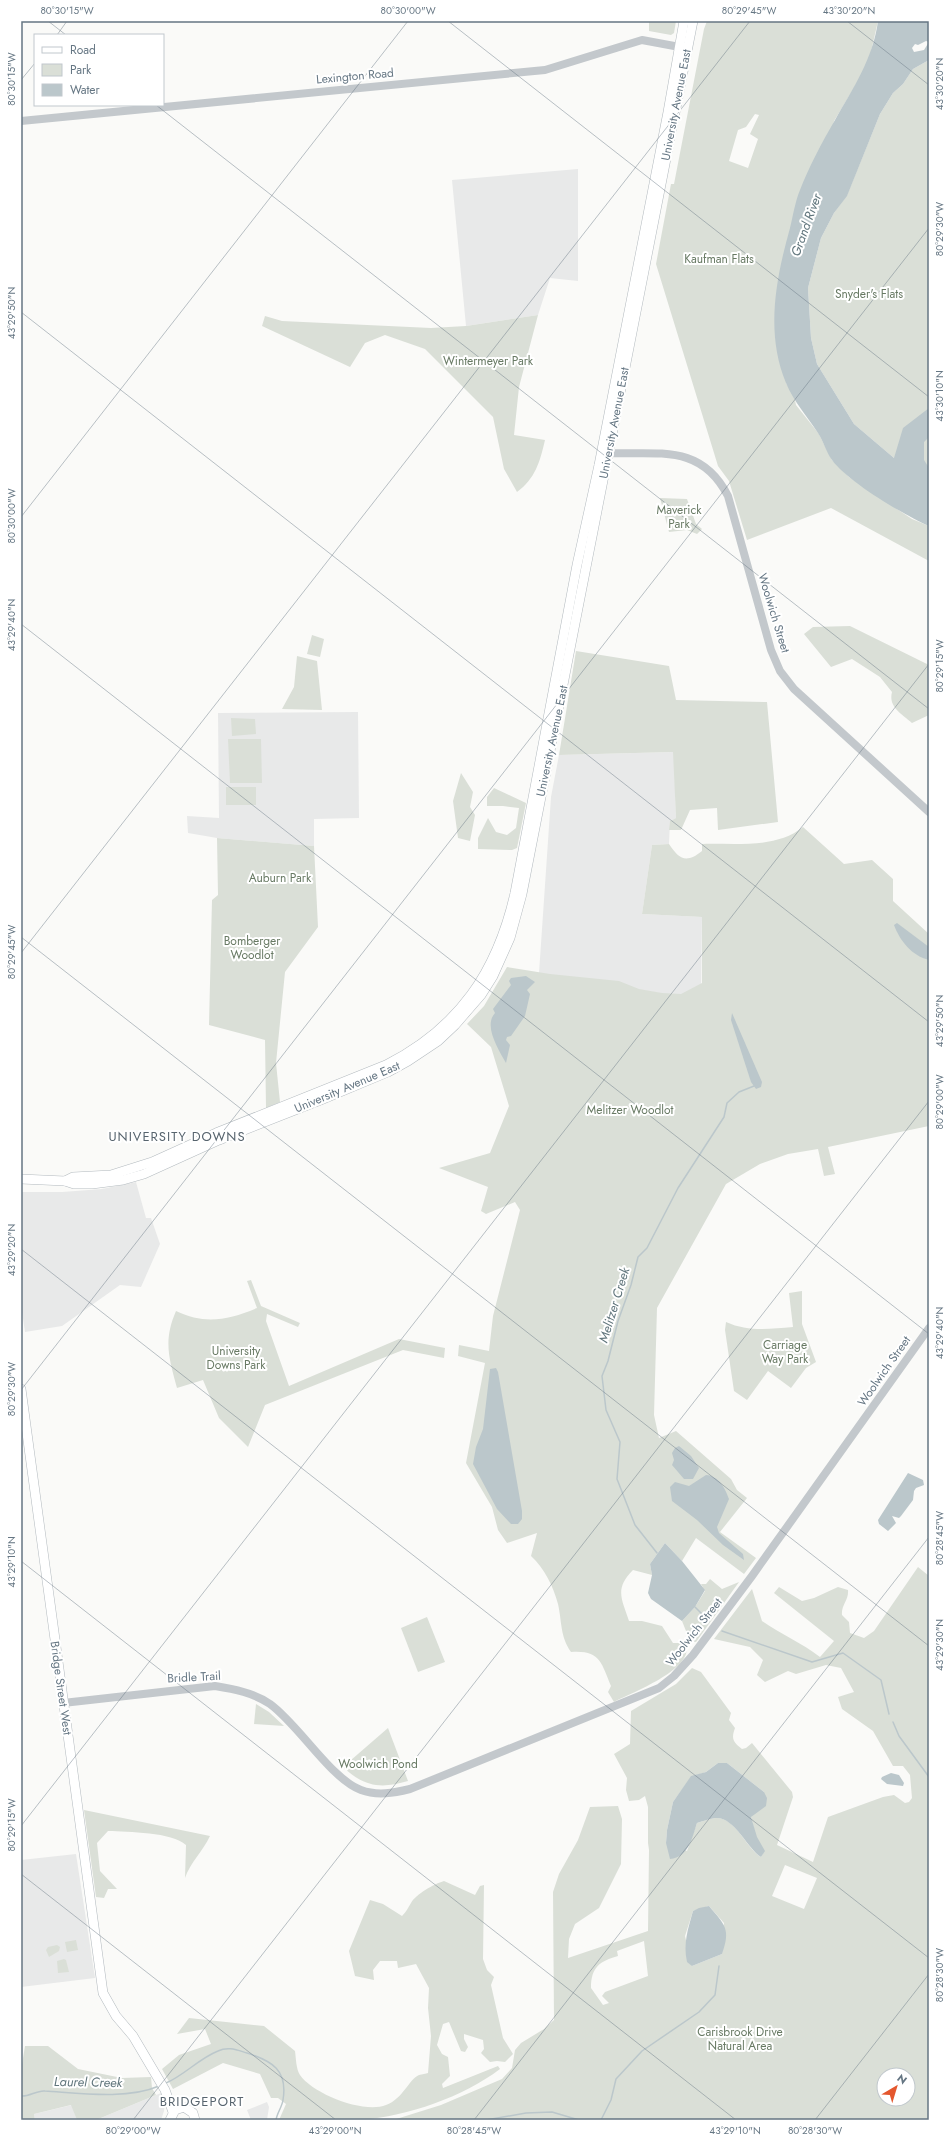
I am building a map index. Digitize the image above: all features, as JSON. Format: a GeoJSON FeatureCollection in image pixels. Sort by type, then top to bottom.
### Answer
{"type":"FeatureCollection","features":[{"type":"Feature","properties":{"kind":"main road","name":"University Avenue East"},"geometry":{"type":"LineString","coordinates":[[65,1180],[74,1184],[92,1184],[123,1180],[144,1174],[219,1140],[388,1072],[438,1041],[455,1025],[481,995],[493,976],[508,945],[516,917],[565,677],[574,620],[608,453],[683,48],[684,21]]}},
{"type":"Feature","properties":{"kind":"main road","name":"University Avenue East"},"geometry":{"type":"LineString","coordinates":[[21,1179],[65,1180],[73,1177],[111,1175],[152,1162],[216,1133],[392,1062],[423,1043],[448,1021],[467,1002],[488,971],[507,928],[515,893],[577,565],[599,465],[667,118],[683,48],[693,21]]}},
{"type":"Feature","properties":{"kind":"main road","name":"Bridge Street West"},"geometry":{"type":"LineString","coordinates":[[21,1389],[63,1704],[104,1987],[123,2018],[124,2024],[165,2090],[193,2113],[195,2120]]}},
{"type":"Feature","properties":{"kind":"main road","name":"Bridge Street West"},"geometry":{"type":"LineString","coordinates":[[165,2090],[171,2118]]}},
{"type":"Feature","properties":{"kind":"main road"},"geometry":{"type":"LineString","coordinates":[[171,2118],[177,2108],[184,2107]]}},
{"type":"Feature","properties":{"kind":"street","name":"Lexington Road"},"geometry":{"type":"LineString","coordinates":[[21,120],[545,70],[642,40],[683,48]]}},
{"type":"Feature","properties":{"kind":"street","name":"Woolwich Street"},"geometry":{"type":"LineString","coordinates":[[608,453],[676,454],[692,458],[710,470],[722,483],[728,496],[771,650],[780,671],[794,689],[929,812]]}},
{"type":"Feature","properties":{"kind":"street","name":"Woolwich Street"},"geometry":{"type":"LineString","coordinates":[[361,1790],[389,1794],[410,1789],[659,1688],[674,1676],[693,1655],[752,1576],[929,1328]]}},
{"type":"Feature","properties":{"kind":"street","name":"Bridle Trail"},"geometry":{"type":"LineString","coordinates":[[63,1704],[215,1686],[234,1689],[253,1695],[284,1715],[335,1772],[361,1790]]}},
{"type":"Feature","properties":{"kind":"shaded area"},"geometry":{"type":"Polygon","coordinates":[[[578,169],[578,281],[550,278],[538,315],[466,326],[452,180],[578,169]]]}},
{"type":"Feature","properties":{"kind":"shaded area"},"geometry":{"type":"Polygon","coordinates":[[[358,712],[359,818],[314,819],[314,846],[217,838],[188,833],[187,816],[219,818],[218,713],[358,712]]]}},
{"type":"Feature","properties":{"kind":"shaded area"},"geometry":{"type":"Polygon","coordinates":[[[674,752],[676,818],[670,821],[669,844],[652,845],[642,914],[702,917],[701,1000],[539,973],[551,797],[559,755],[674,752]]]}},
{"type":"Feature","properties":{"kind":"shaded area"},"geometry":{"type":"Polygon","coordinates":[[[136,1182],[146,1218],[151,1218],[160,1244],[141,1287],[120,1285],[62,1326],[25,1332],[21,1305],[21,1192],[62,1192],[102,1189],[136,1182]]]}},
{"type":"Feature","properties":{"kind":"shaded area"},"geometry":{"type":"Polygon","coordinates":[[[76,1854],[95,1978],[21,1987],[21,1860],[76,1854]]]}},
{"type":"Feature","properties":{"kind":"shaded area"},"geometry":{"type":"Polygon","coordinates":[[[161,2093],[165,2102],[161,2120],[96,2120],[161,2093]]]}},
{"type":"Feature","properties":{"kind":"shaded area"},"geometry":{"type":"Polygon","coordinates":[[[267,2102],[269,2107],[267,2120],[251,2120],[247,2110],[267,2102]]]}},
{"type":"Feature","properties":{"kind":"shaded area"},"geometry":{"type":"Polygon","coordinates":[[[72,2105],[77,2120],[35,2120],[34,2114],[72,2105]]]}},
{"type":"Feature","properties":{"kind":"green space"},"geometry":{"type":"Polygon","coordinates":[[[649,21],[676,21],[674,33],[671,35],[649,31],[649,21]]]}},
{"type":"Feature","properties":{"kind":"green space","name":"Kaufman Flats"},"geometry":{"type":"Polygon","coordinates":[[[707,21],[878,21],[870,56],[860,78],[834,121],[786,383],[794,396],[796,405],[819,434],[832,460],[849,477],[912,519],[929,526],[929,561],[831,508],[747,540],[729,481],[718,466],[656,264],[671,184],[674,184],[704,29],[707,21]],[[755,114],[746,127],[738,130],[729,161],[748,168],[758,139],[750,134],[759,115],[755,114]]]}},
{"type":"Feature","properties":{"kind":"green space","name":"Snyder's Flats"},"geometry":{"type":"Polygon","coordinates":[[[929,60],[929,481],[894,458],[854,424],[817,364],[811,338],[808,288],[821,238],[834,213],[847,195],[880,114],[893,93],[903,84],[913,69],[929,60]]]}},
{"type":"Feature","properties":{"kind":"green space","name":"Wintermeyer Park"},"geometry":{"type":"Polygon","coordinates":[[[538,315],[519,387],[514,435],[545,440],[536,469],[528,481],[517,492],[504,469],[493,417],[425,349],[385,335],[365,343],[350,367],[262,326],[265,316],[282,321],[431,328],[466,326],[538,315]]]}},
{"type":"Feature","properties":{"kind":"green space","name":"Maverick Park"},"geometry":{"type":"Polygon","coordinates":[[[660,498],[687,499],[696,524],[702,529],[697,534],[687,530],[669,532],[660,498]]]}},
{"type":"Feature","properties":{"kind":"green space"},"geometry":{"type":"Polygon","coordinates":[[[850,626],[929,665],[929,715],[912,723],[894,706],[891,697],[892,692],[880,677],[852,659],[831,667],[804,634],[813,627],[850,626]]]}},
{"type":"Feature","properties":{"kind":"green space"},"geometry":{"type":"Polygon","coordinates":[[[312,635],[324,639],[320,657],[307,654],[312,635]]]}},
{"type":"Feature","properties":{"kind":"green space"},"geometry":{"type":"Polygon","coordinates":[[[576,651],[669,666],[676,700],[767,702],[778,822],[718,830],[717,808],[690,810],[681,830],[669,830],[670,821],[676,818],[673,752],[559,755],[576,651]]]}},
{"type":"Feature","properties":{"kind":"green space"},"geometry":{"type":"Polygon","coordinates":[[[297,656],[317,661],[322,710],[282,709],[294,687],[297,656]]]}},
{"type":"Feature","properties":{"kind":"green space"},"geometry":{"type":"Polygon","coordinates":[[[231,718],[255,719],[256,734],[232,736],[231,718]]]}},
{"type":"Feature","properties":{"kind":"green space"},"geometry":{"type":"Polygon","coordinates":[[[228,739],[261,739],[262,783],[230,783],[228,739]]]}},
{"type":"Feature","properties":{"kind":"green space"},"geometry":{"type":"Polygon","coordinates":[[[461,773],[473,792],[470,807],[475,815],[470,841],[458,838],[453,801],[461,773]]]}},
{"type":"Feature","properties":{"kind":"green space"},"geometry":{"type":"Polygon","coordinates":[[[226,787],[256,787],[256,805],[226,805],[226,787]]]}},
{"type":"Feature","properties":{"kind":"green space"},"geometry":{"type":"Polygon","coordinates":[[[494,788],[526,803],[517,848],[512,850],[478,849],[478,838],[488,818],[496,832],[507,835],[516,828],[519,808],[487,806],[487,797],[494,788]]]}},
{"type":"Feature","properties":{"kind":"green space","name":"Melitzer Woodlot"},"geometry":{"type":"Polygon","coordinates":[[[803,827],[844,864],[872,860],[893,879],[893,901],[929,934],[929,1126],[828,1147],[835,1174],[824,1176],[818,1149],[788,1154],[760,1164],[726,1184],[657,1308],[654,1415],[659,1438],[676,1431],[731,1479],[737,1490],[747,1498],[720,1532],[756,1558],[744,1574],[696,1538],[682,1561],[665,1543],[650,1564],[652,1575],[633,1570],[623,1583],[621,1594],[629,1621],[642,1621],[662,1626],[673,1643],[685,1643],[686,1652],[682,1662],[673,1670],[647,1686],[614,1702],[608,1692],[611,1686],[605,1670],[598,1659],[588,1653],[571,1652],[567,1646],[563,1635],[558,1604],[554,1591],[548,1578],[531,1556],[537,1533],[507,1543],[498,1530],[492,1507],[466,1463],[485,1363],[458,1356],[459,1345],[489,1351],[493,1316],[520,1210],[515,1202],[486,1214],[481,1211],[488,1187],[439,1168],[490,1153],[509,1106],[491,1047],[467,1024],[484,1006],[507,967],[550,974],[619,981],[639,989],[662,993],[681,994],[702,983],[702,917],[642,914],[652,845],[669,844],[676,853],[683,858],[692,858],[702,851],[702,844],[768,842],[792,834],[803,827]]]}},
{"type":"Feature","properties":{"kind":"green space","name":"Bomberger Woodlot"},"geometry":{"type":"Polygon","coordinates":[[[217,838],[314,846],[318,927],[285,972],[276,1063],[280,1102],[266,1108],[265,1040],[209,1025],[212,900],[218,895],[217,838]]]}},
{"type":"Feature","properties":{"kind":"green space","name":"University Downs Park"},"geometry":{"type":"Polygon","coordinates":[[[251,1280],[261,1306],[300,1323],[298,1327],[267,1314],[266,1321],[289,1386],[399,1339],[445,1348],[444,1358],[403,1350],[265,1405],[248,1447],[219,1418],[203,1380],[177,1388],[170,1358],[168,1341],[176,1311],[197,1318],[216,1319],[236,1316],[257,1308],[247,1281],[251,1280]]]}},
{"type":"Feature","properties":{"kind":"green space","name":"Carriage Way Park"},"geometry":{"type":"Polygon","coordinates":[[[802,1291],[802,1324],[816,1362],[806,1368],[791,1388],[768,1371],[747,1400],[734,1391],[725,1330],[726,1322],[751,1329],[793,1327],[789,1293],[802,1291]]]}},
{"type":"Feature","properties":{"kind":"green space","name":"Carisbrook Drive Natural Area"},"geometry":{"type":"Polygon","coordinates":[[[918,1567],[929,1576],[929,2120],[393,2120],[441,2105],[502,2079],[512,2068],[515,2050],[521,2043],[544,2029],[554,2020],[553,1892],[559,1874],[578,1840],[590,1807],[618,1806],[622,1819],[621,1864],[599,1908],[575,1924],[569,1939],[568,1958],[648,1931],[648,1807],[645,1796],[639,1800],[629,1801],[626,1790],[627,1778],[614,1754],[630,1744],[631,1711],[676,1684],[692,1668],[701,1672],[731,1713],[729,1720],[735,1728],[733,1738],[735,1742],[742,1749],[746,1748],[752,1743],[792,1792],[793,1797],[777,1845],[813,1862],[828,1817],[883,1797],[894,1795],[905,1803],[909,1802],[912,1798],[910,1775],[903,1766],[893,1766],[873,1731],[842,1709],[838,1697],[854,1692],[841,1668],[826,1665],[796,1674],[788,1671],[765,1682],[757,1675],[763,1660],[750,1647],[714,1639],[752,1589],[762,1621],[820,1657],[834,1641],[774,1593],[779,1587],[802,1601],[814,1598],[838,1587],[848,1590],[842,1615],[849,1622],[850,1633],[864,1638],[874,1631],[918,1567]],[[718,1763],[706,1772],[691,1777],[673,1802],[667,1830],[666,1843],[687,1851],[697,1823],[708,1819],[722,1819],[729,1822],[740,1833],[750,1847],[761,1857],[764,1851],[756,1837],[751,1817],[764,1792],[727,1763],[718,1763]],[[785,1865],[772,1896],[804,1909],[817,1878],[785,1865]],[[709,1906],[693,1911],[685,1936],[692,1966],[722,1954],[724,1923],[709,1906]],[[644,1941],[617,1951],[618,1956],[606,1960],[598,1966],[591,1981],[591,1988],[603,2005],[609,2003],[602,1996],[605,1992],[648,1976],[644,1941]]]}},
{"type":"Feature","properties":{"kind":"green space"},"geometry":{"type":"Polygon","coordinates":[[[710,1579],[722,1589],[739,1582],[696,1642],[690,1641],[682,1621],[695,1607],[705,1591],[701,1584],[706,1584],[710,1579]]]}},
{"type":"Feature","properties":{"kind":"green space"},"geometry":{"type":"Polygon","coordinates":[[[427,1617],[445,1662],[418,1672],[401,1628],[427,1617]]]}},
{"type":"Feature","properties":{"kind":"green space"},"geometry":{"type":"Polygon","coordinates":[[[256,1704],[269,1712],[284,1726],[254,1724],[256,1704]]]}},
{"type":"Feature","properties":{"kind":"green space","name":"Woolwich Pond"},"geometry":{"type":"Polygon","coordinates":[[[388,1728],[408,1781],[389,1785],[373,1784],[358,1779],[343,1767],[388,1728]]]}},
{"type":"Feature","properties":{"kind":"green space"},"geometry":{"type":"Polygon","coordinates":[[[84,1810],[210,1836],[190,1867],[185,1878],[186,1845],[171,1837],[160,1835],[138,1832],[108,1831],[97,1843],[100,1871],[117,1889],[108,1889],[104,1898],[96,1897],[84,1810]]]}},
{"type":"Feature","properties":{"kind":"green space"},"geometry":{"type":"Polygon","coordinates":[[[444,1881],[475,1895],[480,1886],[484,1885],[483,1959],[487,1970],[494,1977],[491,1985],[503,2038],[513,2054],[505,2062],[490,2062],[481,2053],[484,2049],[483,2040],[464,2034],[464,2039],[468,2047],[465,2052],[461,2051],[449,2022],[443,2024],[437,2045],[442,2054],[448,2057],[450,2076],[442,2084],[443,2088],[498,2066],[500,2069],[469,2088],[434,2104],[379,2118],[361,2120],[279,2120],[286,2104],[278,2098],[271,2098],[260,2074],[223,2063],[173,2089],[162,2069],[179,2055],[211,2044],[205,2029],[177,2034],[189,2018],[264,2026],[295,2051],[297,2067],[300,2075],[316,2089],[340,2100],[365,2107],[377,2107],[392,2102],[401,2094],[415,2077],[428,2073],[431,2036],[428,2008],[429,1988],[416,1964],[398,1968],[397,1961],[380,1961],[373,1970],[374,1980],[355,1976],[349,1951],[370,1900],[383,1904],[402,1916],[417,1896],[435,1884],[444,1881]]]}},
{"type":"Feature","properties":{"kind":"green space"},"geometry":{"type":"Polygon","coordinates":[[[76,1940],[78,1950],[67,1952],[65,1942],[76,1940]]]}},
{"type":"Feature","properties":{"kind":"green space"},"geometry":{"type":"Polygon","coordinates":[[[57,1945],[60,1947],[59,1951],[49,1957],[46,1950],[48,1947],[57,1945]]]}},
{"type":"Feature","properties":{"kind":"green space"},"geometry":{"type":"Polygon","coordinates":[[[64,1959],[66,1960],[69,1972],[58,1973],[57,1961],[64,1959]]]}},
{"type":"Feature","properties":{"kind":"green space"},"geometry":{"type":"Polygon","coordinates":[[[25,2046],[48,2046],[78,2069],[122,2078],[151,2077],[152,2088],[156,2095],[96,2120],[77,2120],[71,2105],[34,2114],[35,2120],[21,2120],[21,2070],[25,2046]]]}},
{"type":"Feature","properties":{"kind":"water","name":"Grand River"},"geometry":{"type":"Polygon","coordinates":[[[878,21],[929,21],[929,42],[929,60],[913,69],[903,84],[893,93],[880,114],[847,196],[834,213],[821,238],[808,288],[811,338],[817,364],[854,424],[894,458],[903,428],[929,408],[929,437],[924,442],[924,460],[929,468],[929,526],[863,488],[840,469],[832,460],[818,433],[789,390],[780,364],[776,345],[774,325],[777,286],[795,204],[807,172],[867,61],[878,21]],[[926,41],[918,45],[915,44],[912,48],[914,52],[924,50],[929,42],[926,41]]]}},
{"type":"Feature","properties":{"kind":"water"},"geometry":{"type":"Polygon","coordinates":[[[897,923],[929,947],[929,960],[917,955],[907,947],[894,925],[897,923]]]}},
{"type":"Feature","properties":{"kind":"water"},"geometry":{"type":"Polygon","coordinates":[[[526,976],[535,982],[527,990],[530,994],[525,1016],[511,1036],[507,1037],[506,1040],[510,1045],[506,1063],[496,1045],[491,1031],[492,1018],[495,1013],[493,1009],[511,985],[509,981],[511,978],[526,976]]]}},
{"type":"Feature","properties":{"kind":"water"},"geometry":{"type":"Polygon","coordinates":[[[732,1013],[762,1082],[761,1087],[756,1089],[751,1082],[731,1020],[732,1013]]]}},
{"type":"Feature","properties":{"kind":"water"},"geometry":{"type":"Polygon","coordinates":[[[496,1368],[498,1372],[522,1511],[522,1519],[518,1524],[511,1524],[497,1509],[473,1464],[476,1447],[483,1429],[490,1369],[496,1368]]]}},
{"type":"Feature","properties":{"kind":"water"},"geometry":{"type":"Polygon","coordinates":[[[679,1446],[691,1456],[699,1468],[693,1479],[684,1479],[672,1465],[674,1460],[672,1453],[675,1448],[679,1446]]]}},
{"type":"Feature","properties":{"kind":"water"},"geometry":{"type":"Polygon","coordinates":[[[908,1473],[923,1480],[924,1485],[916,1488],[914,1491],[913,1500],[899,1518],[892,1516],[896,1523],[888,1531],[879,1524],[878,1520],[908,1473]]]}},
{"type":"Feature","properties":{"kind":"water"},"geometry":{"type":"Polygon","coordinates":[[[706,1475],[715,1478],[721,1483],[729,1499],[717,1527],[719,1533],[743,1554],[744,1560],[723,1545],[697,1520],[672,1501],[670,1487],[675,1482],[689,1486],[706,1475]]]}},
{"type":"Feature","properties":{"kind":"water"},"geometry":{"type":"Polygon","coordinates":[[[665,1543],[682,1561],[705,1590],[695,1607],[682,1621],[651,1599],[648,1593],[652,1575],[650,1564],[665,1543]]]}},
{"type":"Feature","properties":{"kind":"water"},"geometry":{"type":"Polygon","coordinates":[[[718,1763],[727,1763],[764,1792],[767,1798],[766,1806],[751,1817],[757,1837],[765,1851],[761,1857],[734,1827],[722,1819],[715,1818],[697,1823],[686,1851],[682,1855],[670,1859],[666,1843],[667,1830],[673,1802],[691,1776],[706,1772],[718,1763]]]}},
{"type":"Feature","properties":{"kind":"water"},"geometry":{"type":"Polygon","coordinates":[[[891,1773],[899,1775],[904,1783],[903,1786],[887,1784],[881,1779],[882,1777],[891,1773]]]}},
{"type":"Feature","properties":{"kind":"water"},"geometry":{"type":"Polygon","coordinates":[[[709,1906],[723,1923],[725,1928],[725,1946],[722,1954],[692,1966],[687,1962],[686,1955],[689,1924],[693,1911],[709,1906]]]}},
{"type":"Feature","properties":{"kind":"waterway","name":"Melitzer Creek"},"geometry":{"type":"LineString","coordinates":[[657,1553],[635,1525],[617,1479],[620,1442],[606,1410],[602,1376],[608,1361],[618,1321],[631,1285],[638,1257],[647,1248],[678,1188],[724,1117],[727,1103],[739,1092],[754,1086]]}},
{"type":"Feature","properties":{"kind":"waterway"},"geometry":{"type":"LineString","coordinates":[[695,1607],[702,1614]]}},
{"type":"Feature","properties":{"kind":"waterway","name":"Melitzer Creek"},"geometry":{"type":"LineString","coordinates":[[722,1631],[812,1662],[843,1653],[881,1680],[889,1714]]}},
{"type":"Feature","properties":{"kind":"waterway","name":"Melitzer Creek"},"geometry":{"type":"LineString","coordinates":[[893,1722],[899,1736],[929,1777]]}},
{"type":"Feature","properties":{"kind":"waterway"},"geometry":{"type":"LineString","coordinates":[[601,2120],[611,2100],[616,2079],[642,2051],[699,2012],[715,1995],[719,1966]]}},
{"type":"Feature","properties":{"kind":"waterway","name":"Laurel Creek"},"geometry":{"type":"LineString","coordinates":[[166,2083],[173,2080],[204,2058],[225,2049],[232,2049],[256,2056],[271,2063],[276,2068],[283,2081],[283,2100],[276,2120]]}},
{"type":"Feature","properties":{"kind":"waterway","name":"Laurel Creek"},"geometry":{"type":"LineString","coordinates":[[21,2096],[27,2096],[42,2091],[87,2094],[132,2093],[159,2086]]}},
{"type":"Feature","properties":{"kind":"waterway","name":"Melitzer Creek"},"geometry":{"type":"LineString","coordinates":[[486,2120],[526,2113],[552,2112],[579,2120]]}},
{"type":"Feature","properties":{"kind":"district","name":"UNIVERSITY DOWNS"},"geometry":{"type":"Point","coordinates":[177,1136]}},
{"type":"Feature","properties":{"kind":"district","name":"BRIDGEPORT"},"geometry":{"type":"Point","coordinates":[202,2101]}},
{"type":"Feature","properties":{"kind":"park label","name":"Auburn Park"},"geometry":{"type":"Point","coordinates":[280,878]}}]}
